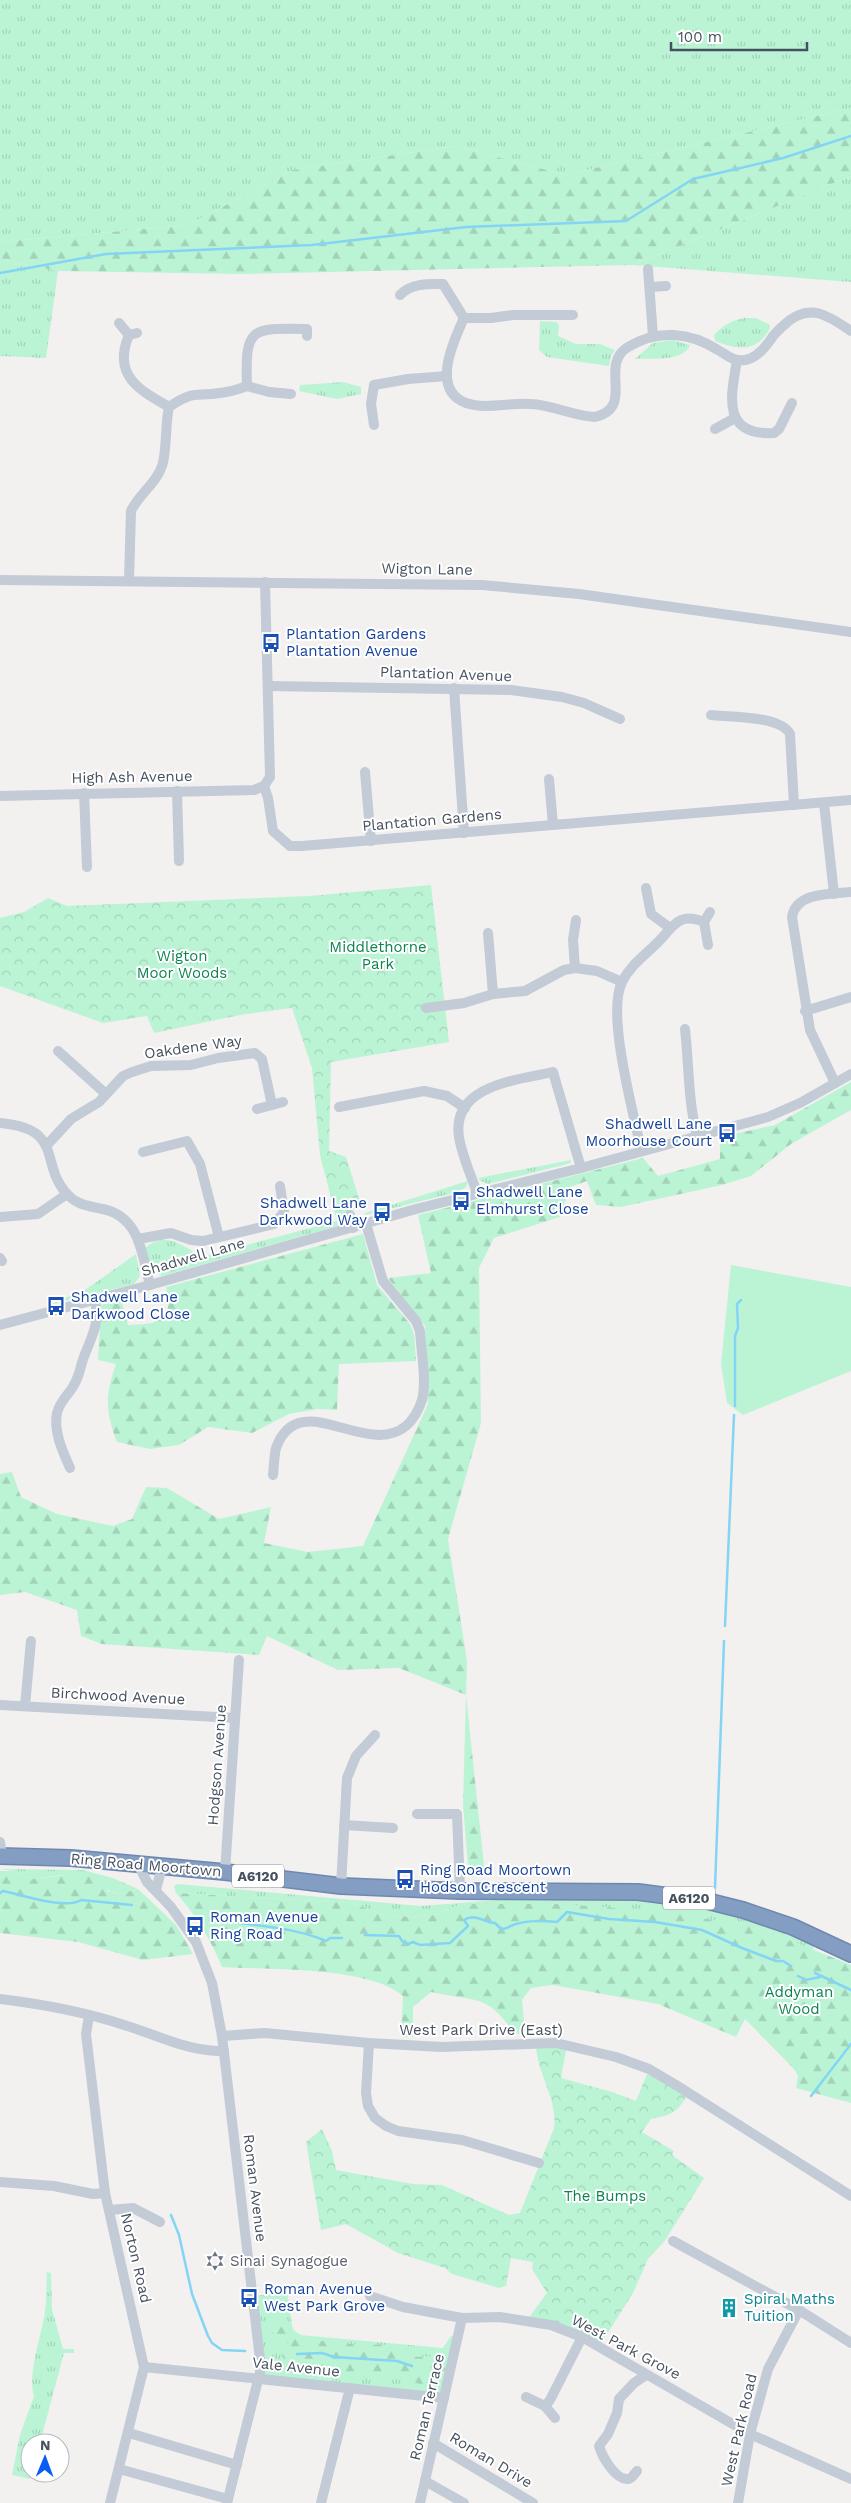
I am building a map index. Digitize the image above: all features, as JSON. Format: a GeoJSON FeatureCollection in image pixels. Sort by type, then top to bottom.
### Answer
{"type":"FeatureCollection","features":[{"type":"Feature","properties":{"kind":"highway","name":"Ring Road Moortown"},"geometry":{"type":"LineString","coordinates":[[1,1852],[225,1872],[341,1886],[460,1891],[638,1892],[681,1896],[725,1905],[769,1918],[818,1937],[851,1954]]}},
{"type":"Feature","properties":{"kind":"street"},"geometry":{"type":"LineString","coordinates":[[648,269],[653,336]]}},
{"type":"Feature","properties":{"kind":"street"},"geometry":{"type":"LineString","coordinates":[[400,295],[406,289],[421,284],[443,284],[464,318]]}},
{"type":"Feature","properties":{"kind":"street"},"geometry":{"type":"LineString","coordinates":[[650,287],[666,286]]}},
{"type":"Feature","properties":{"kind":"street"},"geometry":{"type":"LineString","coordinates":[[464,318],[449,353],[447,376],[457,397],[466,403],[479,405],[531,404],[595,417],[604,415],[612,408],[615,400],[617,357],[631,345],[653,336],[666,334],[690,337],[737,360],[753,358],[782,326],[803,313],[820,312],[851,331]]}},
{"type":"Feature","properties":{"kind":"street"},"geometry":{"type":"LineString","coordinates":[[464,318],[491,318],[513,315],[573,316]]}},
{"type":"Feature","properties":{"kind":"street"},"geometry":{"type":"LineString","coordinates":[[119,323],[133,334],[125,354],[128,377],[135,386],[169,407]]}},
{"type":"Feature","properties":{"kind":"street"},"geometry":{"type":"LineString","coordinates":[[247,386],[250,337],[254,334],[280,328],[307,329],[307,336]]}},
{"type":"Feature","properties":{"kind":"street"},"geometry":{"type":"LineString","coordinates":[[737,360],[731,401],[735,418],[748,429],[774,433],[779,429],[792,403]]}},
{"type":"Feature","properties":{"kind":"street"},"geometry":{"type":"LineString","coordinates":[[374,425],[371,404],[374,385],[408,379],[447,376]]}},
{"type":"Feature","properties":{"kind":"street"},"geometry":{"type":"LineString","coordinates":[[129,580],[131,510],[163,465],[165,427],[169,407],[183,397],[197,393],[220,393],[247,386],[269,392],[291,394]]}},
{"type":"Feature","properties":{"kind":"street"},"geometry":{"type":"LineString","coordinates":[[715,429],[735,418]]}},
{"type":"Feature","properties":{"kind":"street","name":"Wigton Lane"},"geometry":{"type":"LineString","coordinates":[[0,580],[482,585],[528,588],[851,632]]}},
{"type":"Feature","properties":{"kind":"street","name":"Plantation Gardens"},"geometry":{"type":"LineString","coordinates":[[265,582],[270,777],[264,786],[268,798],[273,831],[290,846],[371,841],[851,800]]}},
{"type":"Feature","properties":{"kind":"street","name":"Plantation Avenue"},"geometry":{"type":"LineString","coordinates":[[268,686],[511,690],[562,697],[584,703],[620,719]]}},
{"type":"Feature","properties":{"kind":"street"},"geometry":{"type":"LineString","coordinates":[[454,688],[464,833]]}},
{"type":"Feature","properties":{"kind":"street"},"geometry":{"type":"LineString","coordinates":[[711,715],[775,722],[788,730],[790,734],[794,805]]}},
{"type":"Feature","properties":{"kind":"street"},"geometry":{"type":"LineString","coordinates":[[365,772],[371,841]]}},
{"type":"Feature","properties":{"kind":"street"},"geometry":{"type":"LineString","coordinates":[[549,779],[553,825]]}},
{"type":"Feature","properties":{"kind":"street","name":"High Ash Avenue"},"geometry":{"type":"LineString","coordinates":[[0,796],[254,790],[264,786]]}},
{"type":"Feature","properties":{"kind":"street"},"geometry":{"type":"LineString","coordinates":[[177,791],[179,860]]}},
{"type":"Feature","properties":{"kind":"street"},"geometry":{"type":"LineString","coordinates":[[84,794],[87,867]]}},
{"type":"Feature","properties":{"kind":"street"},"geometry":{"type":"LineString","coordinates":[[824,803],[834,894]]}},
{"type":"Feature","properties":{"kind":"street"},"geometry":{"type":"LineString","coordinates":[[646,888],[651,914],[670,928]]}},
{"type":"Feature","properties":{"kind":"street"},"geometry":{"type":"LineString","coordinates":[[835,1083],[816,1048],[806,1011],[793,911],[796,905],[806,898],[851,892]]}},
{"type":"Feature","properties":{"kind":"street"},"geometry":{"type":"LineString","coordinates":[[708,945],[704,922],[710,912]]}},
{"type":"Feature","properties":{"kind":"street"},"geometry":{"type":"LineString","coordinates":[[642,1150],[619,1035],[617,1007],[622,982],[632,965],[658,942],[670,928],[683,919],[695,919],[704,922]]}},
{"type":"Feature","properties":{"kind":"street"},"geometry":{"type":"LineString","coordinates":[[575,968],[574,940],[576,920]]}},
{"type":"Feature","properties":{"kind":"street"},"geometry":{"type":"LineString","coordinates":[[488,933],[493,994]]}},
{"type":"Feature","properties":{"kind":"street"},"geometry":{"type":"LineString","coordinates":[[426,1008],[452,1005],[493,994],[525,991],[564,970],[575,968],[597,971],[622,982]]}},
{"type":"Feature","properties":{"kind":"street"},"geometry":{"type":"LineString","coordinates":[[806,1011],[851,997]]}},
{"type":"Feature","properties":{"kind":"street"},"geometry":{"type":"LineString","coordinates":[[685,1028],[692,1115],[697,1136]]}},
{"type":"Feature","properties":{"kind":"street"},"geometry":{"type":"LineString","coordinates":[[58,1051],[106,1094]]}},
{"type":"Feature","properties":{"kind":"street","name":"Oakdene Way"},"geometry":{"type":"LineString","coordinates":[[47,1145],[71,1119],[99,1102],[123,1076],[151,1066],[191,1065],[218,1058],[255,1054],[262,1059],[272,1105]]}},
{"type":"Feature","properties":{"kind":"street"},"geometry":{"type":"LineString","coordinates":[[477,1193],[459,1137],[459,1124],[465,1108],[479,1092],[491,1087],[553,1072],[581,1168]]}},
{"type":"Feature","properties":{"kind":"street","name":"Shadwell Lane"},"geometry":{"type":"LineString","coordinates":[[0,1325],[477,1193],[581,1168],[768,1117],[851,1074]]}},
{"type":"Feature","properties":{"kind":"street"},"geometry":{"type":"LineString","coordinates":[[339,1107],[424,1091],[442,1094],[465,1108]]}},
{"type":"Feature","properties":{"kind":"street"},"geometry":{"type":"LineString","coordinates":[[258,1109],[283,1102]]}},
{"type":"Feature","properties":{"kind":"street"},"geometry":{"type":"LineString","coordinates":[[0,1123],[23,1127],[32,1131],[47,1145],[57,1177],[66,1194],[81,1204],[111,1211],[121,1216],[135,1231],[150,1285]]}},
{"type":"Feature","properties":{"kind":"street"},"geometry":{"type":"LineString","coordinates":[[143,1152],[187,1142],[200,1164],[219,1237]]}},
{"type":"Feature","properties":{"kind":"street"},"geometry":{"type":"LineString","coordinates":[[138,1239],[171,1234],[193,1241],[203,1241],[279,1221],[284,1207],[280,1186]]}},
{"type":"Feature","properties":{"kind":"street"},"geometry":{"type":"LineString","coordinates":[[0,1217],[38,1214],[66,1194]]}},
{"type":"Feature","properties":{"kind":"street"},"geometry":{"type":"LineString","coordinates":[[350,1215],[353,1228]]}},
{"type":"Feature","properties":{"kind":"street"},"geometry":{"type":"LineString","coordinates":[[273,1475],[276,1449],[282,1436],[293,1427],[316,1421],[357,1433],[387,1436],[399,1432],[409,1423],[422,1399],[420,1331],[416,1321],[383,1282],[366,1224]]}},
{"type":"Feature","properties":{"kind":"street"},"geometry":{"type":"LineString","coordinates":[[70,1468],[59,1440],[57,1414],[62,1401],[75,1384],[85,1353],[93,1338],[96,1323],[95,1299]]}},
{"type":"Feature","properties":{"kind":"street"},"geometry":{"type":"LineString","coordinates":[[25,1706],[31,1641]]}},
{"type":"Feature","properties":{"kind":"street","name":"Hodgson Avenue"},"geometry":{"type":"LineString","coordinates":[[225,1872],[239,1660]]}},
{"type":"Feature","properties":{"kind":"street","name":"Birchwood Avenue"},"geometry":{"type":"LineString","coordinates":[[0,1705],[235,1718]]}},
{"type":"Feature","properties":{"kind":"street"},"geometry":{"type":"LineString","coordinates":[[341,1886],[344,1825],[350,1766],[356,1756],[375,1735]]}},
{"type":"Feature","properties":{"kind":"street"},"geometry":{"type":"LineString","coordinates":[[417,1814],[457,1814],[460,1891]]}},
{"type":"Feature","properties":{"kind":"street"},"geometry":{"type":"LineString","coordinates":[[344,1825],[392,1828]]}},
{"type":"Feature","properties":{"kind":"street","name":"Roman Avenue"},"geometry":{"type":"LineString","coordinates":[[138,1864],[146,1882],[156,1890],[196,1942],[206,1962],[212,1983],[224,2050],[260,2358],[260,2378],[228,2501]]}},
{"type":"Feature","properties":{"kind":"street"},"geometry":{"type":"LineString","coordinates":[[156,1890],[162,1867]]}},
{"type":"Feature","properties":{"kind":"street"},"geometry":{"type":"LineString","coordinates":[[0,1999],[25,2002],[124,2024],[194,2049],[224,2050]]}},
{"type":"Feature","properties":{"kind":"street","name":"Norton Road"},"geometry":{"type":"LineString","coordinates":[[89,2016],[86,2034],[105,2193],[144,2367],[112,2502]]}},
{"type":"Feature","properties":{"kind":"street","name":"West Park Drive (East)"},"geometry":{"type":"LineString","coordinates":[[222,2036],[265,2033],[370,2043],[442,2047],[556,2043],[616,2057],[649,2069],[683,2088],[851,2196]]}},
{"type":"Feature","properties":{"kind":"street"},"geometry":{"type":"LineString","coordinates":[[370,2043],[366,2093],[372,2112],[386,2126],[398,2131],[462,2140],[539,2163]]}},
{"type":"Feature","properties":{"kind":"street"},"geometry":{"type":"LineString","coordinates":[[0,2182],[40,2184],[93,2194],[105,2193]]}},
{"type":"Feature","properties":{"kind":"street"},"geometry":{"type":"LineString","coordinates":[[109,2210],[133,2208],[160,2222]]}},
{"type":"Feature","properties":{"kind":"street"},"geometry":{"type":"LineString","coordinates":[[674,2242],[799,2310],[851,2343]]}},
{"type":"Feature","properties":{"kind":"street","name":"West Park Grove"},"geometry":{"type":"LineString","coordinates":[[370,2296],[403,2307],[462,2318],[500,2317],[551,2325],[582,2337],[750,2434],[851,2479]]}},
{"type":"Feature","properties":{"kind":"street","name":"West Park Road"},"geometry":{"type":"LineString","coordinates":[[738,2503],[750,2434],[768,2369],[799,2310]]}},
{"type":"Feature","properties":{"kind":"street","name":"Roman Terrace"},"geometry":{"type":"LineString","coordinates":[[420,2503],[462,2318]]}},
{"type":"Feature","properties":{"kind":"street"},"geometry":{"type":"LineString","coordinates":[[545,2406],[550,2400],[582,2337]]}},
{"type":"Feature","properties":{"kind":"street","name":"Vale Avenue"},"geometry":{"type":"LineString","coordinates":[[144,2367],[444,2398]]}},
{"type":"Feature","properties":{"kind":"street"},"geometry":{"type":"LineString","coordinates":[[637,2471],[631,2478],[630,2483],[609,2465],[599,2446],[608,2434],[617,2413],[619,2399],[634,2382],[646,2375]]}},
{"type":"Feature","properties":{"kind":"street"},"geometry":{"type":"LineString","coordinates":[[321,2503],[350,2388]]}},
{"type":"Feature","properties":{"kind":"street"},"geometry":{"type":"LineString","coordinates":[[526,2397],[545,2406],[555,2418]]}},
{"type":"Feature","properties":{"kind":"street"},"geometry":{"type":"LineString","coordinates":[[129,2433],[238,2465]]}},
{"type":"Feature","properties":{"kind":"street","name":"Roman Drive"},"geometry":{"type":"LineString","coordinates":[[433,2443],[533,2503]]}},
{"type":"Feature","properties":{"kind":"street"},"geometry":{"type":"LineString","coordinates":[[119,2470],[228,2501]]}},
{"type":"Feature","properties":{"kind":"street"},"geometry":{"type":"LineString","coordinates":[[425,2481],[464,2503]]}},
{"type":"Feature","properties":{"kind":"green space"},"geometry":{"type":"Polygon","coordinates":[[[0,0],[851,0],[851,108],[566,175],[455,146],[293,170],[188,225],[0,242],[0,0]]]}},
{"type":"Feature","properties":{"kind":"green space"},"geometry":{"type":"Polygon","coordinates":[[[851,108],[851,176],[633,265],[241,274],[58,271],[0,259],[0,242],[188,225],[293,170],[455,146],[566,175],[851,108]]]}},
{"type":"Feature","properties":{"kind":"green space"},"geometry":{"type":"Polygon","coordinates":[[[851,176],[851,282],[633,265],[851,176]]]}},
{"type":"Feature","properties":{"kind":"green space"},"geometry":{"type":"Polygon","coordinates":[[[0,259],[58,271],[46,358],[0,356],[0,259]]]}},
{"type":"Feature","properties":{"kind":"green space"},"geometry":{"type":"Polygon","coordinates":[[[744,318],[756,318],[770,325],[768,332],[760,341],[754,345],[742,348],[728,346],[715,341],[714,335],[724,326],[744,318]]]}},
{"type":"Feature","properties":{"kind":"green space"},"geometry":{"type":"Polygon","coordinates":[[[540,321],[556,322],[559,325],[558,336],[576,344],[600,344],[615,350],[611,356],[609,366],[547,357],[539,350],[540,321]]]}},
{"type":"Feature","properties":{"kind":"green space"},"geometry":{"type":"Polygon","coordinates":[[[672,340],[690,345],[687,350],[674,357],[635,359],[653,343],[672,340]]]}},
{"type":"Feature","properties":{"kind":"green space"},"geometry":{"type":"Polygon","coordinates":[[[343,382],[361,387],[361,394],[337,399],[299,391],[300,385],[343,382]]]}},
{"type":"Feature","properties":{"kind":"green space","name":"Wigton Moor Woods"},"geometry":{"type":"Polygon","coordinates":[[[431,885],[449,1042],[331,1062],[329,1151],[346,1157],[361,1205],[337,1221],[320,1155],[312,1068],[292,1008],[240,1015],[154,1033],[147,1016],[103,1023],[0,986],[0,918],[24,912],[48,898],[67,906],[310,896],[431,885]]]}},
{"type":"Feature","properties":{"kind":"green space"},"geometry":{"type":"Polygon","coordinates":[[[851,1082],[851,1110],[791,1144],[751,1176],[722,1185],[621,1207],[596,1205],[587,1181],[570,1187],[560,1217],[494,1238],[479,1268],[481,1423],[448,1539],[467,1661],[466,1695],[399,1668],[338,1670],[267,1636],[259,1655],[102,1644],[81,1636],[77,1610],[25,1592],[0,1595],[0,1474],[12,1472],[21,1497],[57,1514],[113,1526],[132,1519],[146,1487],[167,1488],[219,1519],[271,1507],[264,1543],[308,1552],[363,1546],[428,1404],[425,1326],[388,1278],[431,1273],[418,1215],[643,1158],[658,1176],[720,1159],[720,1137],[775,1125],[851,1082]]]}},
{"type":"Feature","properties":{"kind":"green space"},"geometry":{"type":"Polygon","coordinates":[[[571,1160],[571,1163],[488,1184],[478,1178],[571,1160]]]}},
{"type":"Feature","properties":{"kind":"green space"},"geometry":{"type":"Polygon","coordinates":[[[468,1181],[466,1187],[458,1192],[365,1215],[365,1213],[468,1181]]]}},
{"type":"Feature","properties":{"kind":"green space"},"geometry":{"type":"Polygon","coordinates":[[[337,1221],[338,1226],[162,1276],[150,1270],[145,1248],[160,1240],[174,1241],[201,1257],[337,1221]]]}},
{"type":"Feature","properties":{"kind":"green space"},"geometry":{"type":"Polygon","coordinates":[[[363,1234],[377,1285],[410,1324],[414,1334],[416,1361],[339,1364],[337,1410],[318,1409],[289,1414],[252,1433],[208,1427],[179,1445],[150,1449],[117,1442],[110,1421],[108,1403],[110,1385],[116,1364],[98,1360],[101,1305],[121,1299],[128,1325],[156,1322],[162,1319],[168,1308],[166,1287],[363,1234]]]}},
{"type":"Feature","properties":{"kind":"green space"},"geometry":{"type":"Polygon","coordinates":[[[136,1254],[140,1276],[134,1284],[49,1305],[88,1288],[136,1254]]]}},
{"type":"Feature","properties":{"kind":"green space"},"geometry":{"type":"Polygon","coordinates":[[[731,1265],[851,1287],[851,1371],[743,1415],[727,1403],[721,1364],[731,1265]]]}},
{"type":"Feature","properties":{"kind":"green space"},"geometry":{"type":"Polygon","coordinates":[[[466,1695],[485,1875],[469,1876],[463,1805],[466,1695]]]}},
{"type":"Feature","properties":{"kind":"green space"},"geometry":{"type":"Polygon","coordinates":[[[0,1869],[83,1870],[113,1878],[138,1889],[119,1894],[62,1875],[31,1879],[13,1871],[0,1869]]]}},
{"type":"Feature","properties":{"kind":"green space"},"geometry":{"type":"Polygon","coordinates":[[[0,1871],[13,1871],[31,1879],[83,1873],[97,1874],[107,1891],[119,1894],[138,1889],[176,1925],[193,1954],[143,1960],[78,1942],[0,1933],[0,1871]]]}},
{"type":"Feature","properties":{"kind":"green space"},"geometry":{"type":"Polygon","coordinates":[[[177,1884],[421,1906],[498,1900],[642,1899],[702,1908],[749,1919],[815,1942],[813,1950],[762,1929],[462,1904],[428,1917],[387,1916],[351,1903],[176,1893],[174,1886],[177,1884]]]}},
{"type":"Feature","properties":{"kind":"green space","name":"Addyman Wood"},"geometry":{"type":"Polygon","coordinates":[[[176,1893],[351,1903],[387,1916],[428,1917],[462,1904],[558,1904],[661,1911],[762,1929],[851,1965],[851,2103],[796,2088],[798,2076],[794,2069],[745,2019],[736,2037],[658,2004],[553,1985],[531,1988],[522,2000],[525,2033],[514,2034],[496,2011],[478,2001],[431,1992],[413,2007],[413,2037],[401,2037],[403,1996],[387,1986],[367,1979],[317,1971],[222,1967],[202,1928],[176,1893]]]}},
{"type":"Feature","properties":{"kind":"green space","name":"The Bumps"},"geometry":{"type":"Polygon","coordinates":[[[536,2043],[567,2045],[561,2078],[612,2092],[636,2101],[649,2069],[689,2092],[682,2104],[674,2112],[651,2119],[642,2132],[674,2151],[672,2155],[704,2178],[664,2242],[648,2259],[633,2293],[599,2347],[527,2320],[547,2293],[532,2269],[533,2262],[511,2258],[506,2286],[499,2288],[452,2274],[445,2268],[398,2253],[346,2224],[321,2230],[306,2142],[322,2129],[332,2151],[336,2170],[413,2184],[442,2185],[509,2215],[520,2213],[554,2128],[553,2106],[539,2065],[536,2043]]]}},
{"type":"Feature","properties":{"kind":"green space"},"geometry":{"type":"Polygon","coordinates":[[[47,2272],[51,2273],[52,2309],[63,2349],[74,2349],[74,2353],[64,2353],[43,2433],[21,2433],[34,2396],[32,2376],[46,2301],[47,2272]]]}},
{"type":"Feature","properties":{"kind":"green space"},"geometry":{"type":"Polygon","coordinates":[[[287,2292],[293,2331],[300,2335],[443,2348],[451,2336],[459,2335],[444,2398],[260,2378],[254,2296],[287,2292]]]}},
{"type":"Feature","properties":{"kind":"green space"},"geometry":{"type":"Polygon","coordinates":[[[275,2318],[281,2318],[296,2332],[307,2338],[339,2344],[391,2345],[406,2349],[417,2357],[433,2356],[438,2359],[437,2365],[424,2371],[427,2376],[434,2379],[433,2383],[417,2384],[404,2375],[351,2378],[314,2368],[298,2369],[290,2367],[282,2356],[285,2345],[288,2343],[288,2338],[284,2338],[283,2334],[275,2335],[271,2330],[275,2318]]]}},
{"type":"Feature","properties":{"kind":"green space"},"geometry":{"type":"Polygon","coordinates":[[[20,2435],[20,2477],[12,2475],[20,2435]]]}},
{"type":"Feature","properties":{"kind":"waterway"},"geometry":{"type":"LineString","coordinates":[[0,273],[106,254],[312,245],[466,227],[626,221],[693,179],[783,158],[851,136]]}},
{"type":"Feature","properties":{"kind":"waterway"},"geometry":{"type":"LineString","coordinates":[[735,1406],[735,1336],[738,1328],[737,1304],[741,1300]]}},
{"type":"Feature","properties":{"kind":"waterway"},"geometry":{"type":"LineString","coordinates":[[725,1626],[734,1415]]}},
{"type":"Feature","properties":{"kind":"waterway"},"geometry":{"type":"LineString","coordinates":[[715,1888],[724,1641]]}},
{"type":"Feature","properties":{"kind":"waterway"},"geometry":{"type":"LineString","coordinates":[[0,1893],[3,1891],[55,1903],[74,1903],[81,1900],[132,1905]]}},
{"type":"Feature","properties":{"kind":"waterway"},"geometry":{"type":"LineString","coordinates":[[365,1935],[399,1936],[402,1941],[408,1944],[413,1942],[420,1945],[450,1943],[468,1926],[464,1920],[468,1918],[472,1917],[495,1923],[503,1929],[526,1922],[557,1922],[567,1912],[609,1919],[655,1922],[702,1930],[742,1948],[776,1961],[783,1961],[791,1966]]}},
{"type":"Feature","properties":{"kind":"waterway"},"geometry":{"type":"LineString","coordinates":[[210,1918],[284,1929],[326,1941],[330,1938],[342,1938]]}},
{"type":"Feature","properties":{"kind":"waterway"},"geometry":{"type":"LineString","coordinates":[[815,1973],[851,1990]]}},
{"type":"Feature","properties":{"kind":"waterway"},"geometry":{"type":"LineString","coordinates":[[798,1976],[806,1980],[820,1977]]}},
{"type":"Feature","properties":{"kind":"waterway"},"geometry":{"type":"LineString","coordinates":[[811,2096],[851,2044]]}},
{"type":"Feature","properties":{"kind":"waterway"},"geometry":{"type":"LineString","coordinates":[[171,2215],[179,2235],[192,2294],[208,2336],[212,2343],[222,2350],[245,2351]]}},
{"type":"Feature","properties":{"kind":"waterway"},"geometry":{"type":"LineString","coordinates":[[297,2354],[322,2353],[334,2357],[397,2361],[412,2366]]}},
{"type":"Feature","properties":{"kind":"place","name":"Plantation Gardens Plantation Avenue"},"geometry":{"type":"Point","coordinates":[271,643]}},
{"type":"Feature","properties":{"kind":"place","name":"Shadwell Lane Moorhouse Court"},"geometry":{"type":"Point","coordinates":[727,1133]}},
{"type":"Feature","properties":{"kind":"place","name":"Shadwell Lane Elmhurst Close"},"geometry":{"type":"Point","coordinates":[461,1201]}},
{"type":"Feature","properties":{"kind":"place","name":"Shadwell Lane Darkwood Way"},"geometry":{"type":"Point","coordinates":[382,1212]}},
{"type":"Feature","properties":{"kind":"place","name":"Shadwell Lane Darkwood Close"},"geometry":{"type":"Point","coordinates":[56,1306]}},
{"type":"Feature","properties":{"kind":"place","name":"Ring Road Moortown Hodson Crescent"},"geometry":{"type":"Point","coordinates":[405,1879]}},
{"type":"Feature","properties":{"kind":"place","name":"Roman Avenue Ring Road"},"geometry":{"type":"Point","coordinates":[195,1926]}},
{"type":"Feature","properties":{"kind":"place","name":"Sinai Synagogue"},"geometry":{"type":"Point","coordinates":[215,2261]}},
{"type":"Feature","properties":{"kind":"place","name":"Roman Avenue West Park Grove"},"geometry":{"type":"Point","coordinates":[249,2298]}},
{"type":"Feature","properties":{"kind":"place","name":"Spiral Maths Tuition"},"geometry":{"type":"Point","coordinates":[729,2308]}},
{"type":"Feature","properties":{"kind":"park label","name":"Middlethorne Park"},"geometry":{"type":"Point","coordinates":[378,956]}}]}
